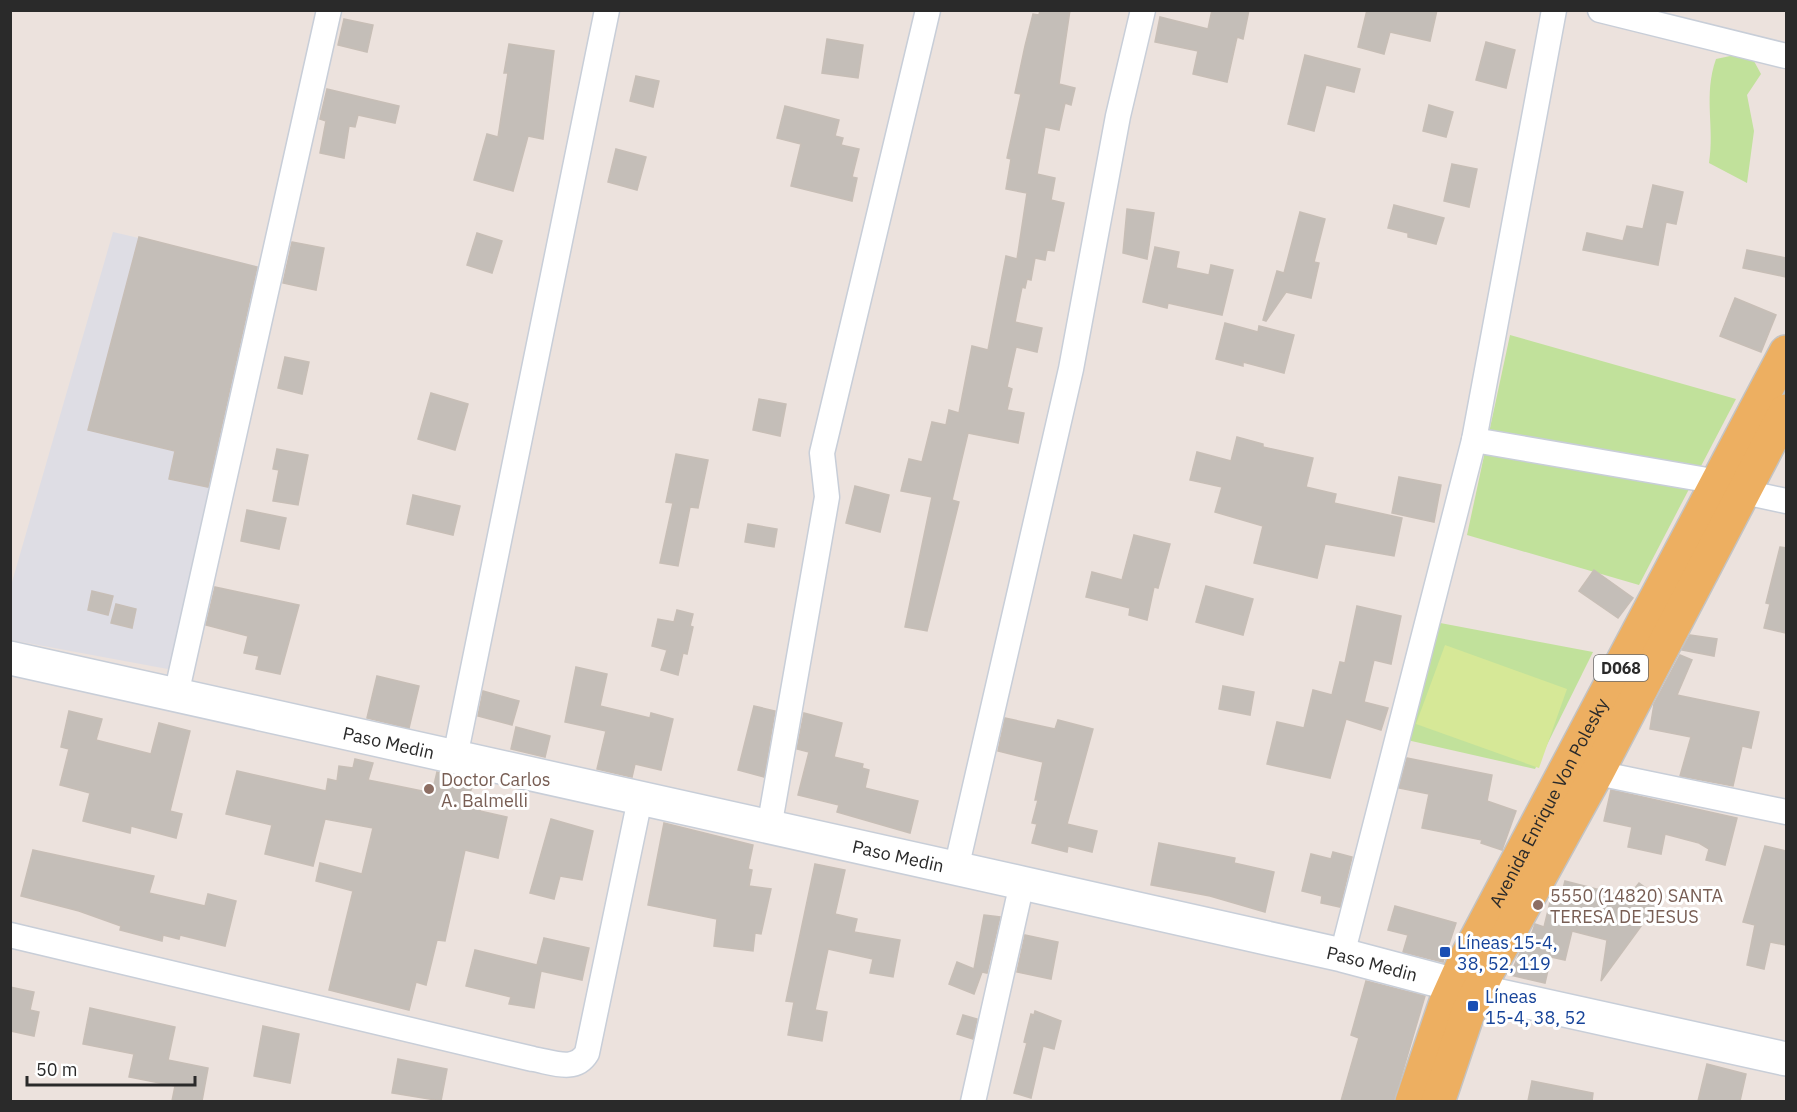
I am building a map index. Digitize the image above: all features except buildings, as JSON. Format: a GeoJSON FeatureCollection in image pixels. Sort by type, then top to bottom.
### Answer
{"type":"FeatureCollection","features":[{"type":"Feature","properties":{"kind":"main road","name":"Avenida Enrique Von Polesky"},"geometry":{"type":"LineString","coordinates":[[1412,1101],[1466,988],[1732,487],[1786,352]]}},
{"type":"Feature","properties":{"kind":"main road","name":"Avenida Enrique Von Polesky"},"geometry":{"type":"LineString","coordinates":[[1732,487],[1786,411]]}},
{"type":"Feature","properties":{"kind":"main road","name":"Avenida Enrique Von Polesky"},"geometry":{"type":"LineString","coordinates":[[1438,1101],[1469,1010],[1466,988]]}},
{"type":"Feature","properties":{"kind":"street"},"geometry":{"type":"LineString","coordinates":[[176,695],[329,10]]}},
{"type":"Feature","properties":{"kind":"street"},"geometry":{"type":"LineString","coordinates":[[455,757],[607,10]]}},
{"type":"Feature","properties":{"kind":"street"},"geometry":{"type":"LineString","coordinates":[[769,828],[827,497],[822,453],[928,10]]}},
{"type":"Feature","properties":{"kind":"street"},"geometry":{"type":"LineString","coordinates":[[956,869],[1071,369],[1118,116],[1143,10]]}},
{"type":"Feature","properties":{"kind":"street"},"geometry":{"type":"LineString","coordinates":[[1342,955],[1474,440],[1554,10]]}},
{"type":"Feature","properties":{"kind":"street"},"geometry":{"type":"LineString","coordinates":[[1600,10],[1786,56]]}},
{"type":"Feature","properties":{"kind":"street"},"geometry":{"type":"LineString","coordinates":[[1474,440],[1732,487],[1786,501]]}},
{"type":"Feature","properties":{"kind":"street","name":"Paso Medin"},"geometry":{"type":"LineString","coordinates":[[10,658],[1342,955],[1466,988],[1786,1059]]}},
{"type":"Feature","properties":{"kind":"street"},"geometry":{"type":"LineString","coordinates":[[1583,770],[1786,812]]}},
{"type":"Feature","properties":{"kind":"street"},"geometry":{"type":"LineString","coordinates":[[10,935],[533,1059],[574,1066],[582,1061],[587,1053],[640,799]]}},
{"type":"Feature","properties":{"kind":"street"},"geometry":{"type":"LineString","coordinates":[[973,1101],[1022,883]]}},
{"type":"Feature","properties":{"kind":"shaded area"},"geometry":{"type":"Polygon","coordinates":[[[113,232],[266,268],[173,670],[11,640],[10,589],[113,232]]]}},
{"type":"Feature","properties":{"kind":"green space"},"geometry":{"type":"Polygon","coordinates":[[[1749,52],[1761,74],[1747,95],[1754,131],[1747,183],[1709,163],[1710,86],[1716,59],[1749,52]]]}},
{"type":"Feature","properties":{"kind":"green space"},"geometry":{"type":"Polygon","coordinates":[[[1510,335],[1736,399],[1639,585],[1467,535],[1510,335]]]}},
{"type":"Feature","properties":{"kind":"green space"},"geometry":{"type":"Polygon","coordinates":[[[1435,622],[1593,652],[1535,769],[1407,740],[1435,622]]]}},
{"type":"Feature","properties":{"kind":"green space"},"geometry":{"type":"Polygon","coordinates":[[[1445,645],[1567,689],[1539,768],[1416,724],[1445,645]]]}},
{"type":"Feature","properties":{"kind":"place","name":"Doctor Carlos A. Balmelli"},"geometry":{"type":"Point","coordinates":[429,789]}},
{"type":"Feature","properties":{"kind":"place","name":"5550 (14820) SANTA TERESA DE JESUS"},"geometry":{"type":"Point","coordinates":[1538,905]}},
{"type":"Feature","properties":{"kind":"place","name":"Líneas 15-4, 38, 52, 119"},"geometry":{"type":"Point","coordinates":[1445,952]}},
{"type":"Feature","properties":{"kind":"place","name":"Líneas 15-4, 38, 52"},"geometry":{"type":"Point","coordinates":[1473,1006]}}]}
